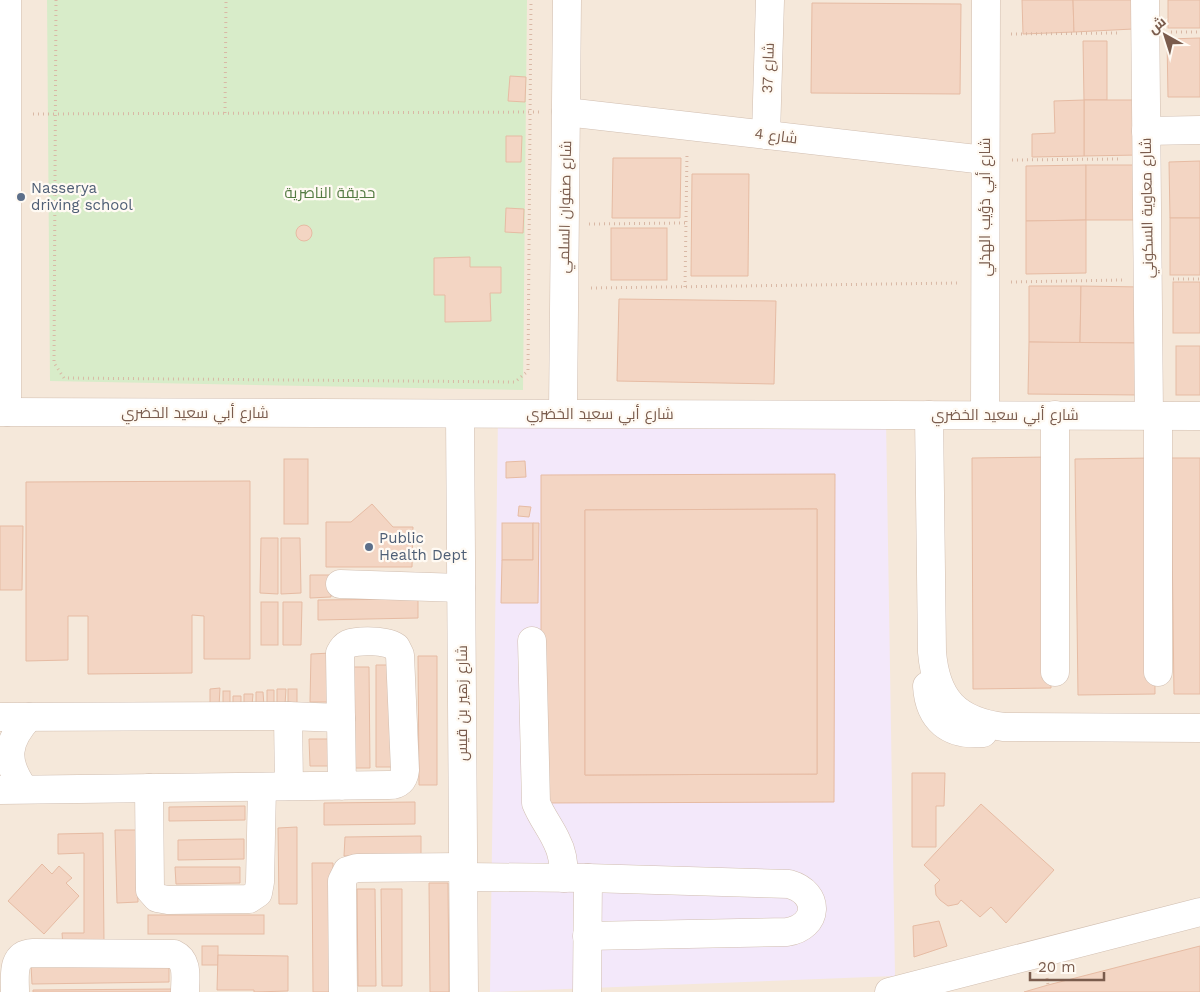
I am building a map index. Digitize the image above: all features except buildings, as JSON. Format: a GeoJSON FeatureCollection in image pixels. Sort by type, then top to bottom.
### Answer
{"type":"FeatureCollection","features":[{"type":"Feature","properties":{"kind":"street"},"geometry":{"type":"LineString","coordinates":[[3,412],[7,0]]}},
{"type":"Feature","properties":{"kind":"street","name":"شارع صفوان السلمي"},"geometry":{"type":"LineString","coordinates":[[564,414],[567,0]]}},
{"type":"Feature","properties":{"kind":"street","name":"شارع 37"},"geometry":{"type":"LineString","coordinates":[[766,135],[770,0]]}},
{"type":"Feature","properties":{"kind":"street","name":"شارع أبي ذؤيب الهذلي"},"geometry":{"type":"LineString","coordinates":[[985,415],[986,0]]}},
{"type":"Feature","properties":{"kind":"street","name":"شارع معاوية السكوني"},"geometry":{"type":"LineString","coordinates":[[1145,0],[1148,280],[1154,415],[1158,672]]}},
{"type":"Feature","properties":{"kind":"street","name":"شارع 4"},"geometry":{"type":"LineString","coordinates":[[566,112],[985,160]]}},
{"type":"Feature","properties":{"kind":"street"},"geometry":{"type":"LineString","coordinates":[[1146,131],[1200,130]]}},
{"type":"Feature","properties":{"kind":"street","name":"شارع أبي سعيد الخضري"},"geometry":{"type":"LineString","coordinates":[[3,412],[1200,416]]}},
{"type":"Feature","properties":{"kind":"street","name":"شارع زهير بن قيس"},"geometry":{"type":"LineString","coordinates":[[460,414],[464,992]]}},
{"type":"Feature","properties":{"kind":"street"},"geometry":{"type":"LineString","coordinates":[[929,415],[932,652],[927,686],[928,700],[933,713],[943,724],[955,731],[969,734],[1004,728],[1200,728]]}},
{"type":"Feature","properties":{"kind":"street"},"geometry":{"type":"LineString","coordinates":[[1055,415],[1055,672]]}},
{"type":"Feature","properties":{"kind":"street"},"geometry":{"type":"LineString","coordinates":[[340,584],[461,588]]}},
{"type":"Feature","properties":{"kind":"street"},"geometry":{"type":"LineString","coordinates":[[532,641],[536,803],[545,823],[558,842],[564,866],[576,878],[587,936],[587,992]]}},
{"type":"Feature","properties":{"kind":"street"},"geometry":{"type":"LineString","coordinates":[[29,716],[18,729],[12,744],[10,760],[15,776],[12,789],[262,787],[289,786],[342,786],[394,785],[399,783],[404,776],[400,655],[396,646],[392,643],[355,643],[346,645],[342,649],[339,658],[342,786]]}},
{"type":"Feature","properties":{"kind":"street"},"geometry":{"type":"LineString","coordinates":[[288,716],[289,786]]}},
{"type":"Feature","properties":{"kind":"street"},"geometry":{"type":"LineString","coordinates":[[0,717],[288,716],[341,718]]}},
{"type":"Feature","properties":{"kind":"street"},"geometry":{"type":"LineString","coordinates":[[149,788],[150,890],[157,898],[162,900],[177,900],[249,899],[258,892],[260,882],[262,787]]}},
{"type":"Feature","properties":{"kind":"street"},"geometry":{"type":"LineString","coordinates":[[343,992],[342,880],[347,871],[357,868],[576,878],[789,884],[799,887],[808,894],[812,904],[812,914],[806,924],[797,930],[787,932],[587,936]]}},
{"type":"Feature","properties":{"kind":"street"},"geometry":{"type":"LineString","coordinates":[[889,992],[1200,912]]}},
{"type":"Feature","properties":{"kind":"street"},"geometry":{"type":"LineString","coordinates":[[15,992],[16,964],[23,956],[33,953],[174,954],[179,956],[185,965],[185,992]]}},
{"type":"Feature","properties":{"kind":"path"},"geometry":{"type":"LineString","coordinates":[[56,0],[54,364],[64,378],[515,382],[528,371],[531,0]]}},
{"type":"Feature","properties":{"kind":"path"},"geometry":{"type":"LineString","coordinates":[[225,113],[226,0]]}},
{"type":"Feature","properties":{"kind":"path"},"geometry":{"type":"LineString","coordinates":[[985,34],[1200,32]]}},
{"type":"Feature","properties":{"kind":"path"},"geometry":{"type":"LineString","coordinates":[[7,114],[566,112]]}},
{"type":"Feature","properties":{"kind":"path"},"geometry":{"type":"LineString","coordinates":[[685,287],[688,126]]}},
{"type":"Feature","properties":{"kind":"path"},"geometry":{"type":"LineString","coordinates":[[985,160],[1146,159]]}},
{"type":"Feature","properties":{"kind":"path"},"geometry":{"type":"LineString","coordinates":[[565,225],[686,223]]}},
{"type":"Feature","properties":{"kind":"path"},"geometry":{"type":"LineString","coordinates":[[564,289],[1200,279]]}},
{"type":"Feature","properties":{"kind":"shaded area"},"geometry":{"type":"Polygon","coordinates":[[[0,0],[1200,0],[1200,992],[0,992],[0,0]]]}},
{"type":"Feature","properties":{"kind":"shaded area"},"geometry":{"type":"Polygon","coordinates":[[[498,416],[886,421],[895,976],[490,992],[498,416]]]}},
{"type":"Feature","properties":{"kind":"green space","name":"حديقة الناصرية"},"geometry":{"type":"Polygon","coordinates":[[[47,0],[527,0],[523,390],[50,381],[47,0]]]}},
{"type":"Feature","properties":{"kind":"place","name":"Nasserya driving school"},"geometry":{"type":"Point","coordinates":[21,197]}},
{"type":"Feature","properties":{"kind":"place","name":"Public Health Dept"},"geometry":{"type":"Point","coordinates":[369,547]}}]}
